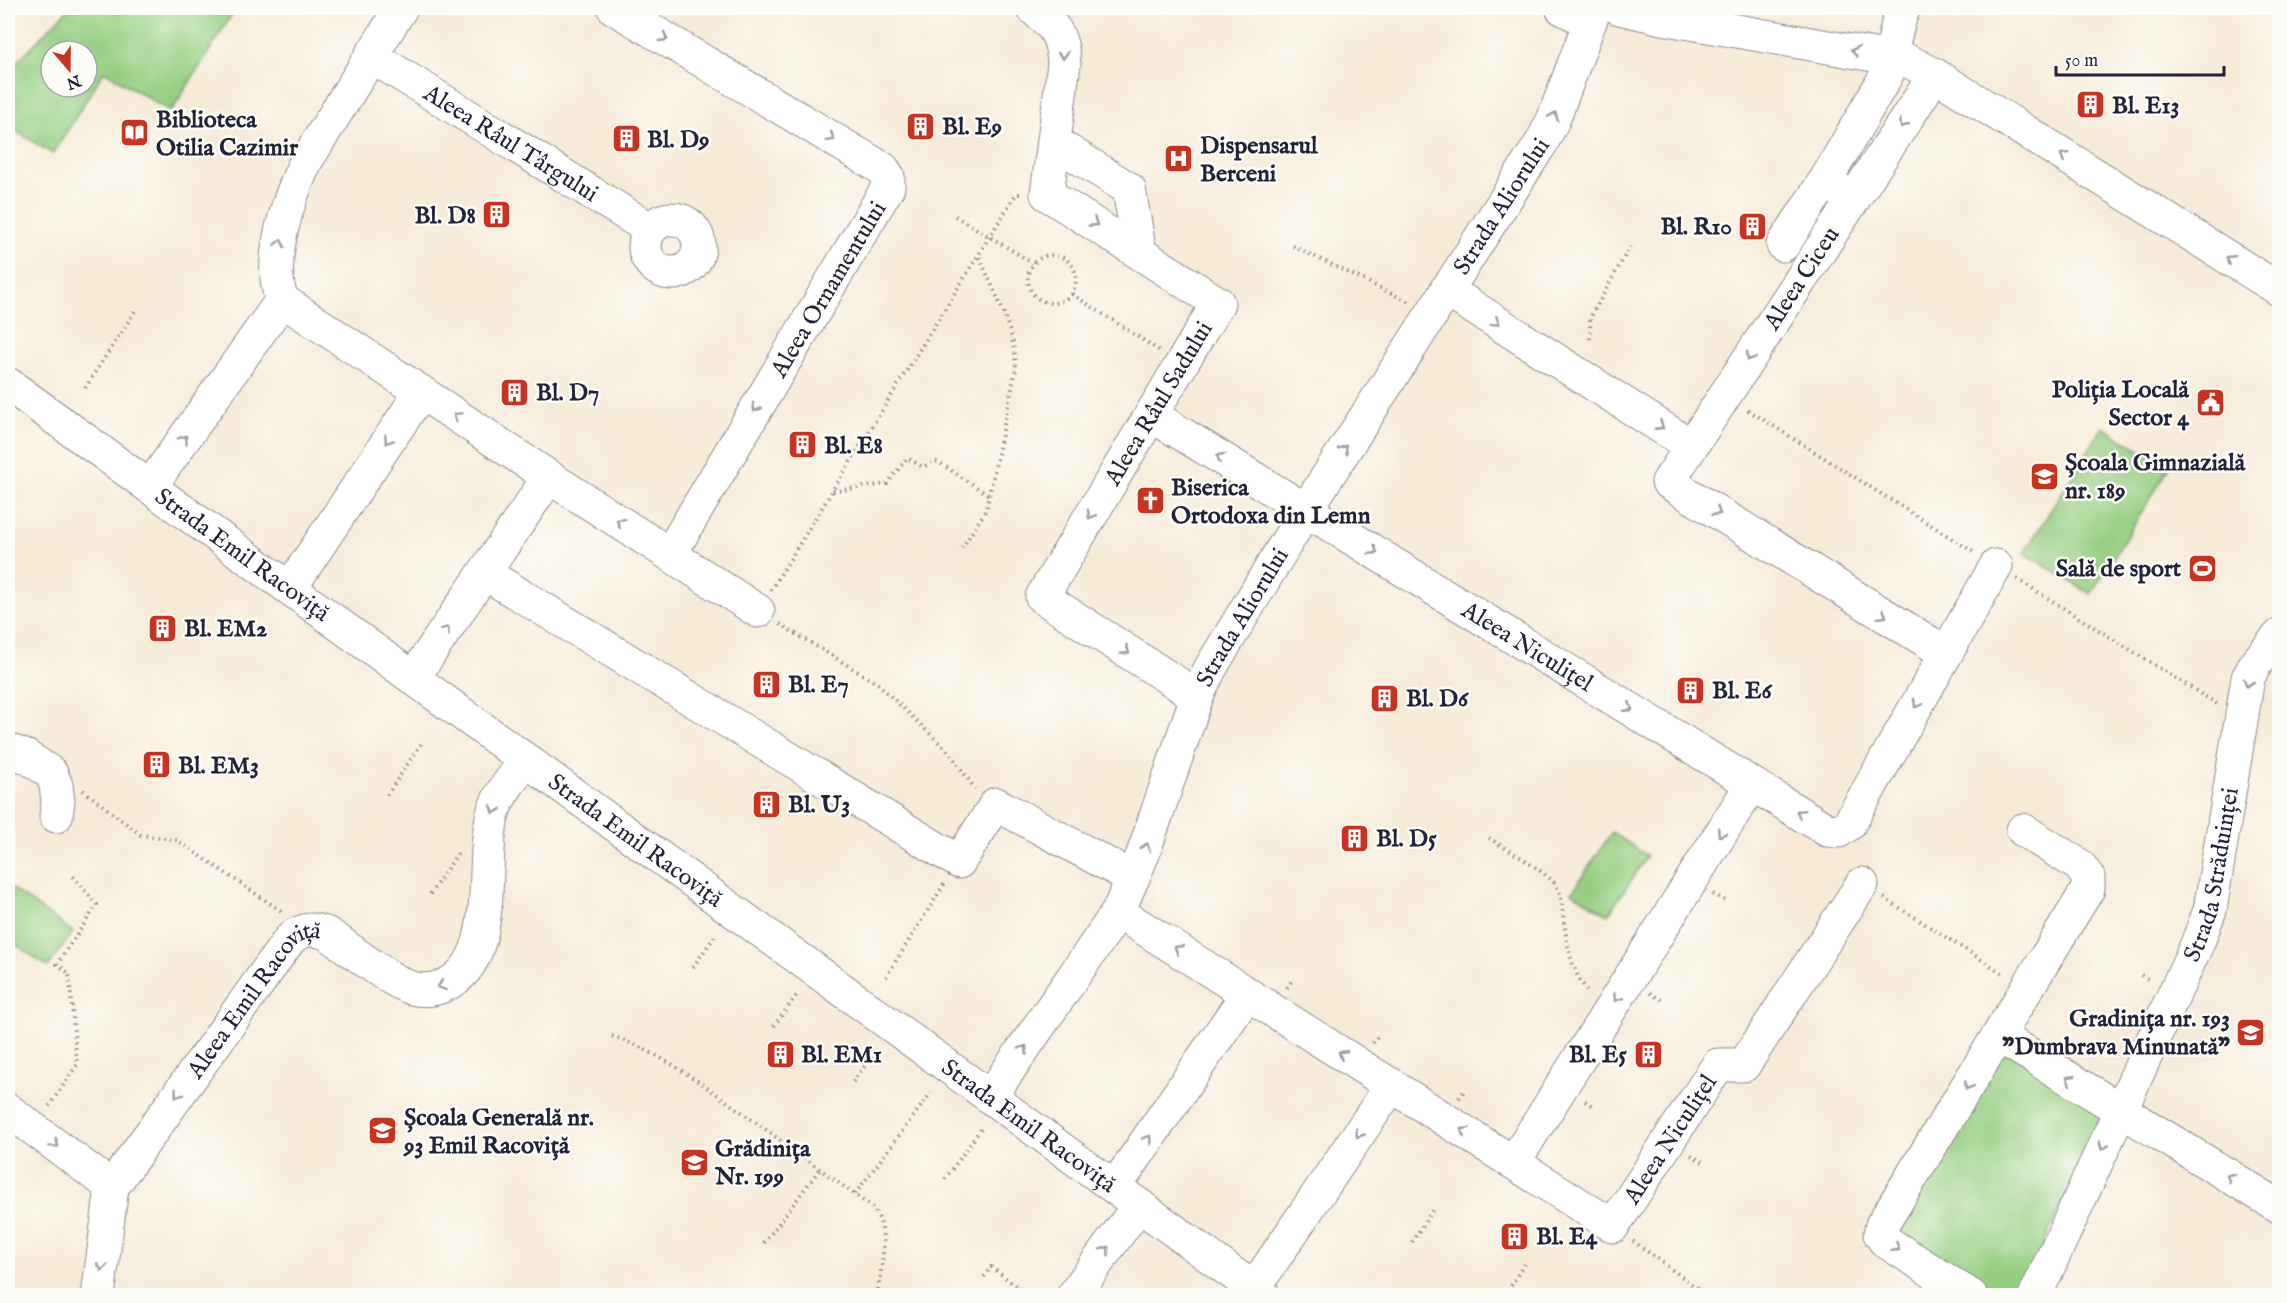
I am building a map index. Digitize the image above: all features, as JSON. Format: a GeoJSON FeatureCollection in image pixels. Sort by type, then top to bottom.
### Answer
{"type":"FeatureCollection","features":[{"type":"Feature","properties":{"kind":"street"},"geometry":{"type":"LineString","coordinates":[[401,8],[306,161],[295,186],[286,211],[276,263],[276,280],[282,300],[549,477],[758,611]]}},
{"type":"Feature","properties":{"kind":"street","name":"Aleea Ornamentului"},"geometry":{"type":"LineString","coordinates":[[614,8],[883,169],[888,176],[888,187],[670,554]]}},
{"type":"Feature","properties":{"kind":"street"},"geometry":{"type":"LineString","coordinates":[[1033,8],[1055,29],[1063,44],[1064,64],[1047,194]]}},
{"type":"Feature","properties":{"kind":"street"},"geometry":{"type":"LineString","coordinates":[[1619,8],[1662,18],[1908,61],[1935,75],[2280,290]]}},
{"type":"Feature","properties":{"kind":"street"},"geometry":{"type":"LineString","coordinates":[[1783,245],[1878,93],[1893,57],[1900,15],[1904,8]]}},
{"type":"Feature","properties":{"kind":"street","name":"Strada Aliorului"},"geometry":{"type":"LineString","coordinates":[[990,1097],[1118,912],[1148,842],[1197,696],[1210,669],[1306,510],[1545,135],[1553,120],[1582,12]]}},
{"type":"Feature","properties":{"kind":"street","name":"Aleea Râul Târgului"},"geometry":{"type":"LineString","coordinates":[[371,56],[650,229]]}},
{"type":"Feature","properties":{"kind":"street","name":"Aleea Ciceu"},"geometry":{"type":"LineString","coordinates":[[1935,75],[1668,482],[1946,653]]}},
{"type":"Feature","properties":{"kind":"street"},"geometry":{"type":"LineString","coordinates":[[1054,142],[1129,189],[1140,253]]}},
{"type":"Feature","properties":{"kind":"street"},"geometry":{"type":"LineString","coordinates":[[1828,176],[1837,189],[1853,200]]}},
{"type":"Feature","properties":{"kind":"street","name":"Aleea Râul Sadului"},"geometry":{"type":"LineString","coordinates":[[1047,194],[1218,303],[1042,597],[1197,696]]}},
{"type":"Feature","properties":{"kind":"street"},"geometry":{"type":"LineString","coordinates":[[150,487],[282,300]]}},
{"type":"Feature","properties":{"kind":"street"},"geometry":{"type":"LineString","coordinates":[[1439,301],[1691,446]]}},
{"type":"Feature","properties":{"kind":"street","name":"Strada Emil Racoviță"},"geometry":{"type":"LineString","coordinates":[[8,384],[1259,1292]]}},
{"type":"Feature","properties":{"kind":"street"},"geometry":{"type":"LineString","coordinates":[[290,588],[421,392]]}},
{"type":"Feature","properties":{"kind":"street","name":"Aleea Niculițel"},"geometry":{"type":"LineString","coordinates":[[1151,415],[1827,830],[1839,831],[1849,824],[1996,566]]}},
{"type":"Feature","properties":{"kind":"street"},"geometry":{"type":"LineString","coordinates":[[413,678],[549,477]]}},
{"type":"Feature","properties":{"kind":"street"},"geometry":{"type":"LineString","coordinates":[[484,573],[958,862],[996,804],[1133,878]]}},
{"type":"Feature","properties":{"kind":"street","name":"Strada Străduinței"},"geometry":{"type":"LineString","coordinates":[[2035,1296],[2198,942],[2210,910],[2248,678],[2256,663],[2280,635]]}},
{"type":"Feature","properties":{"kind":"street"},"geometry":{"type":"LineString","coordinates":[[8,750],[27,757],[51,773],[56,785],[58,801],[56,816]]}},
{"type":"Feature","properties":{"kind":"street","name":"Aleea Emil Racoviță"},"geometry":{"type":"LineString","coordinates":[[98,1296],[112,1187],[290,939],[308,929],[318,930],[400,984],[411,988],[430,990],[454,981],[471,962],[481,934],[491,822],[495,809],[526,760]]}},
{"type":"Feature","properties":{"kind":"street"},"geometry":{"type":"LineString","coordinates":[[1514,1162],[1752,784]]}},
{"type":"Feature","properties":{"kind":"street"},"geometry":{"type":"LineString","coordinates":[[1971,1296],[1885,1241],[1880,1234],[1882,1225],[2088,889],[2088,877],[2079,865],[2023,830]]}},
{"type":"Feature","properties":{"kind":"street","name":"Aleea Niculițel"},"geometry":{"type":"LineString","coordinates":[[1118,912],[1613,1226],[1718,1065],[1744,1065],[1862,884]]}},
{"type":"Feature","properties":{"kind":"street"},"geometry":{"type":"LineString","coordinates":[[1073,1296],[1127,1196],[1247,994]]}},
{"type":"Feature","properties":{"kind":"street"},"geometry":{"type":"LineString","coordinates":[[1999,1036],[2280,1207]]}},
{"type":"Feature","properties":{"kind":"street"},"geometry":{"type":"LineString","coordinates":[[1259,1292],[1392,1085]]}},
{"type":"Feature","properties":{"kind":"street"},"geometry":{"type":"LineString","coordinates":[[20,1119],[112,1187]]}},
{"type":"Feature","properties":{"kind":"path"},"geometry":{"type":"LineString","coordinates":[[996,804],[973,788],[950,753],[878,684],[758,611],[1016,194],[1047,194]]}},
{"type":"Feature","properties":{"kind":"path"},"geometry":{"type":"LineString","coordinates":[[955,216],[1033,263]]}},
{"type":"Feature","properties":{"kind":"path"},"geometry":{"type":"LineString","coordinates":[[1293,246],[1439,301]]}},
{"type":"Feature","properties":{"kind":"path"},"geometry":{"type":"LineString","coordinates":[[1590,339],[1590,318],[1630,247]]}},
{"type":"Feature","properties":{"kind":"path"},"geometry":{"type":"LineString","coordinates":[[1048,255],[1064,258],[1075,270],[1077,278],[1072,294],[1059,303],[1052,304],[1037,299],[1032,293],[1028,278],[1033,263],[1048,255]]}},
{"type":"Feature","properties":{"kind":"path"},"geometry":{"type":"LineString","coordinates":[[962,548],[986,510],[1013,385],[1016,356],[1008,326],[978,256]]}},
{"type":"Feature","properties":{"kind":"path"},"geometry":{"type":"LineString","coordinates":[[1072,294],[1181,364]]}},
{"type":"Feature","properties":{"kind":"path"},"geometry":{"type":"LineString","coordinates":[[85,388],[137,308]]}},
{"type":"Feature","properties":{"kind":"path"},"geometry":{"type":"LineString","coordinates":[[833,491],[887,484],[907,458],[923,467],[934,461],[938,462],[989,495]]}},
{"type":"Feature","properties":{"kind":"path"},"geometry":{"type":"LineString","coordinates":[[387,795],[421,744]]}},
{"type":"Feature","properties":{"kind":"path"},"geometry":{"type":"LineString","coordinates":[[51,773],[76,784],[141,835],[177,840],[308,929]]}},
{"type":"Feature","properties":{"kind":"path"},"geometry":{"type":"LineString","coordinates":[[1489,838],[1557,886],[1568,950],[1576,974],[1606,1015]]}},
{"type":"Feature","properties":{"kind":"path"},"geometry":{"type":"LineString","coordinates":[[886,977],[958,862]]}},
{"type":"Feature","properties":{"kind":"path"},"geometry":{"type":"LineString","coordinates":[[20,1119],[77,1065],[69,973],[57,964],[97,904],[73,876]]}},
{"type":"Feature","properties":{"kind":"path"},"geometry":{"type":"LineString","coordinates":[[1862,884],[2028,990]]}},
{"type":"Feature","properties":{"kind":"path"},"geometry":{"type":"LineString","coordinates":[[430,894],[436,885]]}},
{"type":"Feature","properties":{"kind":"path"},"geometry":{"type":"LineString","coordinates":[[693,967],[716,936]]}},
{"type":"Feature","properties":{"kind":"path"},"geometry":{"type":"LineString","coordinates":[[774,1026],[796,995]]}},
{"type":"Feature","properties":{"kind":"path"},"geometry":{"type":"LineString","coordinates":[[612,1036],[654,1054],[704,1085],[873,1208],[883,1226],[877,1296]]}},
{"type":"Feature","properties":{"kind":"path"},"geometry":{"type":"LineString","coordinates":[[853,1082],[874,1052]]}},
{"type":"Feature","properties":{"kind":"path"},"geometry":{"type":"LineString","coordinates":[[855,1194],[931,1093]]}},
{"type":"Feature","properties":{"kind":"path"},"geometry":{"type":"LineString","coordinates":[[945,1179],[981,1129]]}},
{"type":"Feature","properties":{"kind":"path"},"geometry":{"type":"LineString","coordinates":[[764,1243],[820,1169]]}},
{"type":"Feature","properties":{"kind":"path"},"geometry":{"type":"LineString","coordinates":[[1412,1242],[1434,1208]]}},
{"type":"Feature","properties":{"kind":"path"},"geometry":{"type":"LineString","coordinates":[[1613,1226],[1708,1296]]}},
{"type":"Feature","properties":{"kind":"path"},"geometry":{"type":"LineString","coordinates":[[1505,1296],[1524,1264]]}},
{"type":"Feature","properties":{"kind":"path"},"geometry":{"type":"LineString","coordinates":[[984,1277],[991,1267],[1030,1296]]}},
{"type":"Feature","properties":{"kind":"green space"},"geometry":{"type":"Polygon","coordinates":[[[69,8],[236,8],[171,112],[104,71],[99,79],[99,39],[39,39],[39,99],[87,99],[53,154],[8,126],[8,71],[69,8]]]}},
{"type":"Feature","properties":{"kind":"green space"},"geometry":{"type":"Polygon","coordinates":[[[2103,427],[2169,468],[2091,594],[2024,553],[2103,427]]]}},
{"type":"Feature","properties":{"kind":"green space"},"geometry":{"type":"Polygon","coordinates":[[[1612,832],[1647,856],[1608,915],[1572,892],[1612,832]]]}},
{"type":"Feature","properties":{"kind":"green space"},"geometry":{"type":"Polygon","coordinates":[[[8,886],[73,932],[48,967],[8,939],[8,886]]]}},
{"type":"Feature","properties":{"kind":"green space"},"geometry":{"type":"Polygon","coordinates":[[[2002,1046],[2106,1109],[2020,1295],[2003,1295],[1892,1231],[2002,1046]]]}},
{"type":"Feature","properties":{"kind":"place","name":"Bl. E13"},"geometry":{"type":"Point","coordinates":[2091,105]}},
{"type":"Feature","properties":{"kind":"place","name":"Bl. E9"},"geometry":{"type":"Point","coordinates":[921,126]}},
{"type":"Feature","properties":{"kind":"place","name":"Biblioteca Otilia Cazimir"},"geometry":{"type":"Point","coordinates":[135,133]}},
{"type":"Feature","properties":{"kind":"place","name":"Bl. D9"},"geometry":{"type":"Point","coordinates":[626,139]}},
{"type":"Feature","properties":{"kind":"place","name":"Dispensarul Berceni"},"geometry":{"type":"Point","coordinates":[1179,159]}},
{"type":"Feature","properties":{"kind":"place","name":"Bl. D8"},"geometry":{"type":"Point","coordinates":[497,215]}},
{"type":"Feature","properties":{"kind":"place","name":"Bl. R10"},"geometry":{"type":"Point","coordinates":[1753,226]}},
{"type":"Feature","properties":{"kind":"place","name":"Bl. D7"},"geometry":{"type":"Point","coordinates":[515,392]}},
{"type":"Feature","properties":{"kind":"place","name":"Poliția Locală Sector 4"},"geometry":{"type":"Point","coordinates":[2210,403]}},
{"type":"Feature","properties":{"kind":"place","name":"Bl. E8"},"geometry":{"type":"Point","coordinates":[803,445]}},
{"type":"Feature","properties":{"kind":"place","name":"Școala Gimnazială nr. 189"},"geometry":{"type":"Point","coordinates":[2044,476]}},
{"type":"Feature","properties":{"kind":"place","name":"Biserica Ortodoxa din Lemn"},"geometry":{"type":"Point","coordinates":[1150,501]}},
{"type":"Feature","properties":{"kind":"place","name":"Sală de sport"},"geometry":{"type":"Point","coordinates":[2202,568]}},
{"type":"Feature","properties":{"kind":"place","name":"Bl. EM2"},"geometry":{"type":"Point","coordinates":[163,628]}},
{"type":"Feature","properties":{"kind":"place","name":"Bl. E7"},"geometry":{"type":"Point","coordinates":[767,684]}},
{"type":"Feature","properties":{"kind":"place","name":"Bl. E6"},"geometry":{"type":"Point","coordinates":[1691,690]}},
{"type":"Feature","properties":{"kind":"place","name":"Bl. D6"},"geometry":{"type":"Point","coordinates":[1385,698]}},
{"type":"Feature","properties":{"kind":"place","name":"Bl. EM3"},"geometry":{"type":"Point","coordinates":[157,765]}},
{"type":"Feature","properties":{"kind":"place","name":"Bl. U3"},"geometry":{"type":"Point","coordinates":[767,804]}},
{"type":"Feature","properties":{"kind":"place","name":"Bl. D5"},"geometry":{"type":"Point","coordinates":[1355,838]}},
{"type":"Feature","properties":{"kind":"place","name":"Gradinița nr. 193 \"Dumbrava Minunată\""},"geometry":{"type":"Point","coordinates":[2251,1032]}},
{"type":"Feature","properties":{"kind":"place","name":"Bl. EM1"},"geometry":{"type":"Point","coordinates":[780,1054]}},
{"type":"Feature","properties":{"kind":"place","name":"Bl. E5"},"geometry":{"type":"Point","coordinates":[1648,1054]}},
{"type":"Feature","properties":{"kind":"place","name":"Școala Generală nr. 93 Emil Racoviță"},"geometry":{"type":"Point","coordinates":[383,1131]}},
{"type":"Feature","properties":{"kind":"place","name":"Grădinița Nr. 199"},"geometry":{"type":"Point","coordinates":[694,1162]}},
{"type":"Feature","properties":{"kind":"place","name":"Bl. E4"},"geometry":{"type":"Point","coordinates":[1515,1236]}}]}
